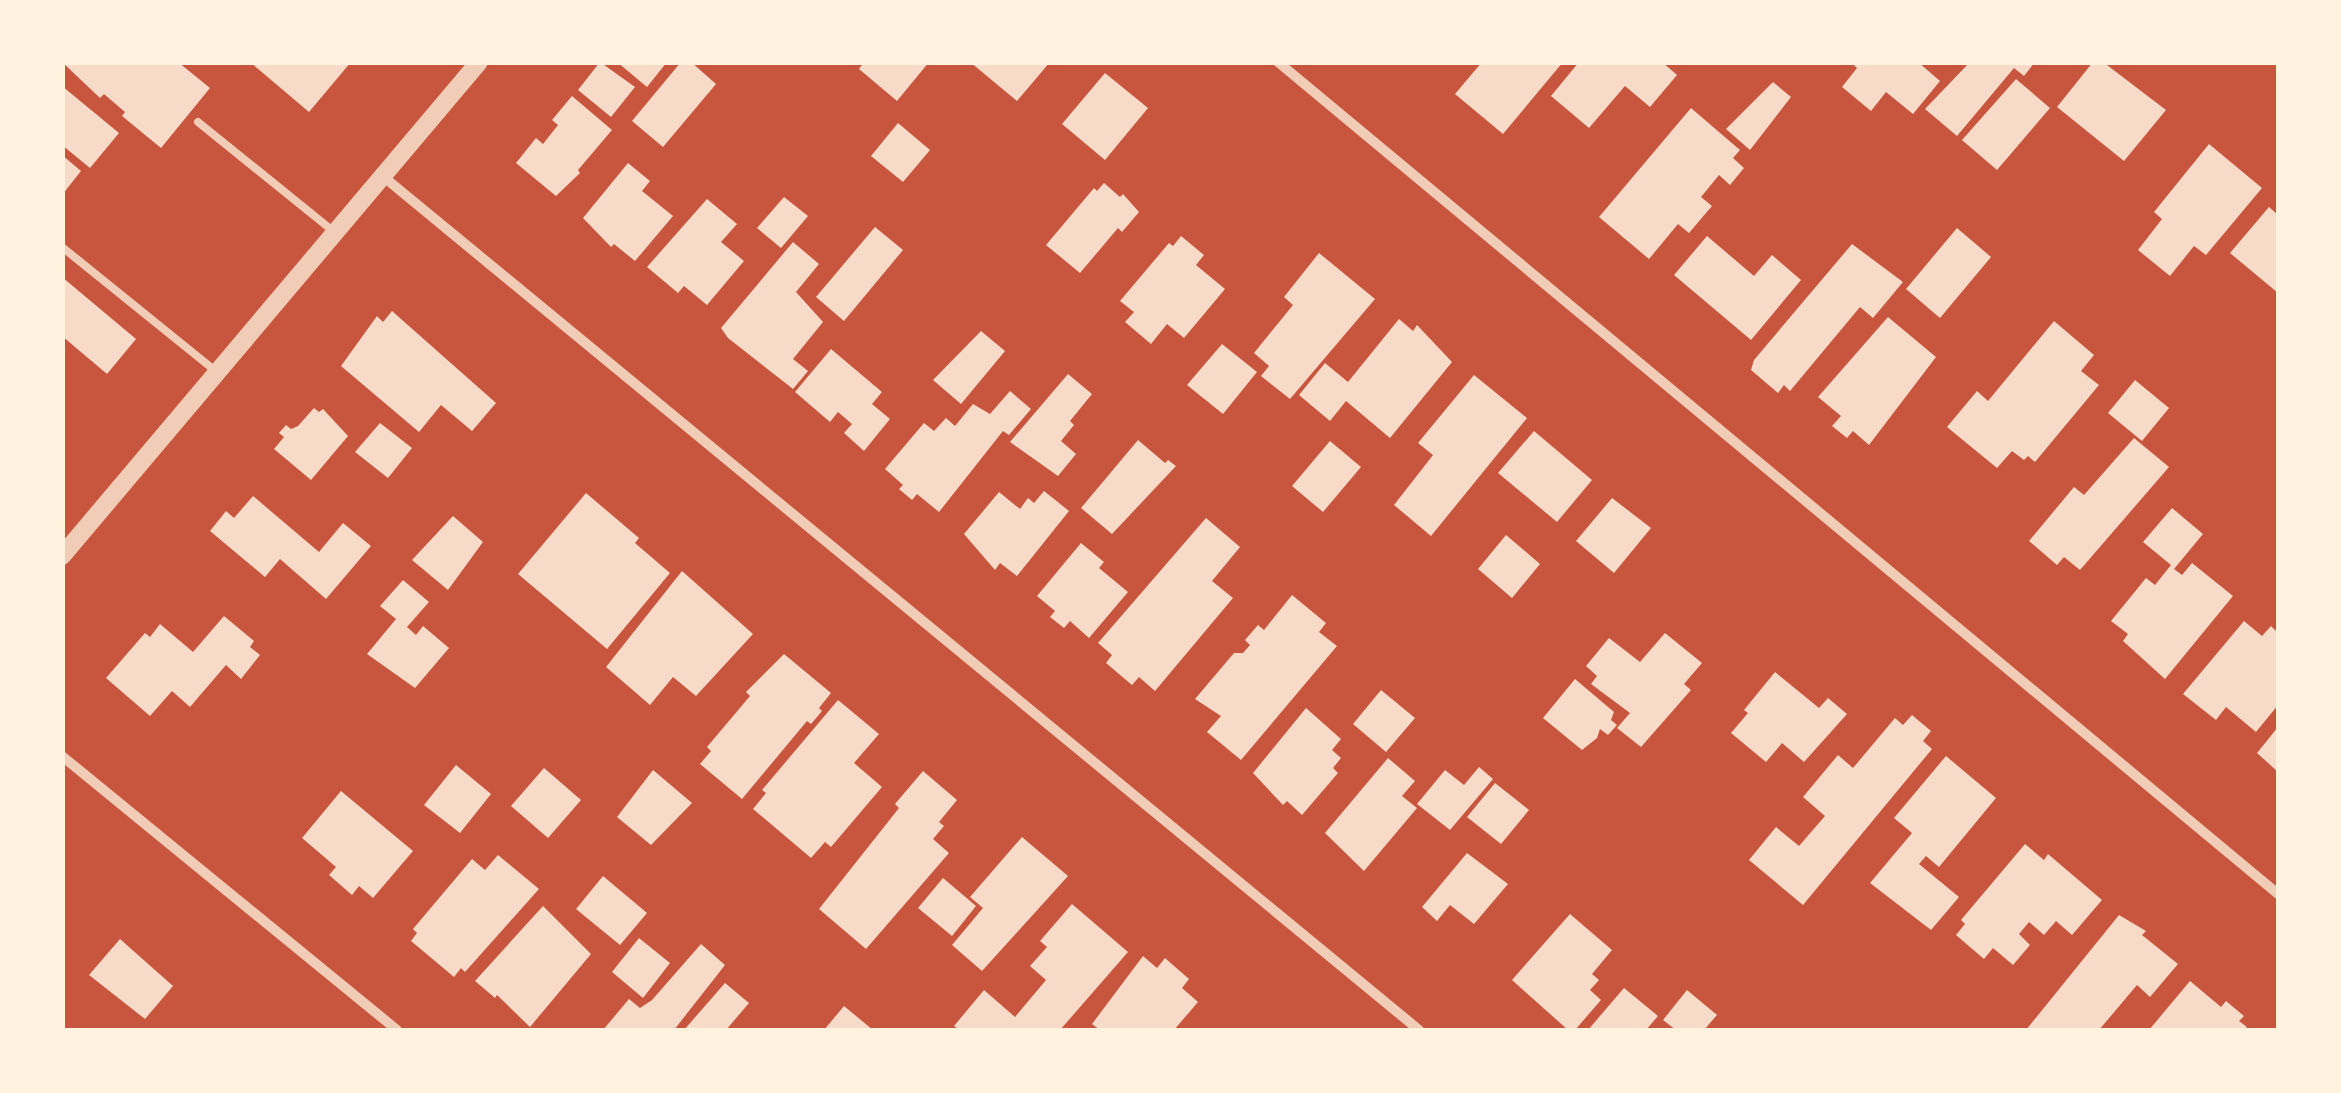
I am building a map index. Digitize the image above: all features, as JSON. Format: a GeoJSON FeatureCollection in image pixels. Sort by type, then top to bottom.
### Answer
{"type":"FeatureCollection","features":[{"type":"Feature","properties":{"kind":"street"},"geometry":{"type":"LineString","coordinates":[[62,556],[479,62]]}},
{"type":"Feature","properties":{"kind":"street"},"geometry":{"type":"LineString","coordinates":[[1278,62],[2278,894]]}},
{"type":"Feature","properties":{"kind":"street"},"geometry":{"type":"LineString","coordinates":[[384,178],[1419,1030]]}},
{"type":"Feature","properties":{"kind":"street"},"geometry":{"type":"LineString","coordinates":[[62,756],[396,1030]]}},
{"type":"Feature","properties":{"kind":"lane"},"geometry":{"type":"LineString","coordinates":[[198,122],[337,234]]}},
{"type":"Feature","properties":{"kind":"lane"},"geometry":{"type":"LineString","coordinates":[[62,247],[218,374]]}},
{"type":"Feature","properties":{"kind":"building"},"geometry":{"type":"Polygon","coordinates":[[[62,62],[178,62],[210,88],[161,148],[122,116],[125,112],[104,94],[100,98],[62,62]]]}},
{"type":"Feature","properties":{"kind":"building"},"geometry":{"type":"Polygon","coordinates":[[[250,62],[351,62],[309,112],[250,62]]]}},
{"type":"Feature","properties":{"kind":"building"},"geometry":{"type":"Polygon","coordinates":[[[600,62],[635,87],[611,117],[578,90],[600,62]]]}},
{"type":"Feature","properties":{"kind":"building"},"geometry":{"type":"Polygon","coordinates":[[[617,62],[667,62],[647,87],[617,62]]]}},
{"type":"Feature","properties":{"kind":"building"},"geometry":{"type":"Polygon","coordinates":[[[681,62],[691,62],[716,84],[663,147],[632,121],[681,62]]]}},
{"type":"Feature","properties":{"kind":"building"},"geometry":{"type":"Polygon","coordinates":[[[864,62],[929,62],[897,101],[859,69],[864,62]]]}},
{"type":"Feature","properties":{"kind":"building"},"geometry":{"type":"Polygon","coordinates":[[[970,62],[1050,62],[1017,101],[970,62]]]}},
{"type":"Feature","properties":{"kind":"building"},"geometry":{"type":"Polygon","coordinates":[[[1482,62],[1563,62],[1503,134],[1455,94],[1482,62]]]}},
{"type":"Feature","properties":{"kind":"building"},"geometry":{"type":"Polygon","coordinates":[[[1579,62],[1662,62],[1677,75],[1650,107],[1625,86],[1589,128],[1551,96],[1579,62]]]}},
{"type":"Feature","properties":{"kind":"building"},"geometry":{"type":"Polygon","coordinates":[[[1851,62],[1918,62],[1940,81],[1913,114],[1886,92],[1871,111],[1842,87],[1857,68],[1851,62]]]}},
{"type":"Feature","properties":{"kind":"building"},"geometry":{"type":"Polygon","coordinates":[[[1970,62],[2035,62],[2024,76],[2014,68],[1957,136],[1925,109],[1970,62]]]}},
{"type":"Feature","properties":{"kind":"building"},"geometry":{"type":"Polygon","coordinates":[[[2093,62],[2103,62],[2166,110],[2124,161],[2057,107],[2093,62]]]}},
{"type":"Feature","properties":{"kind":"building"},"geometry":{"type":"Polygon","coordinates":[[[1105,73],[1148,108],[1105,160],[1062,124],[1105,73]]]}},
{"type":"Feature","properties":{"kind":"building"},"geometry":{"type":"Polygon","coordinates":[[[2016,79],[2050,108],[1997,170],[1962,140],[2016,79]]]}},
{"type":"Feature","properties":{"kind":"building"},"geometry":{"type":"Polygon","coordinates":[[[1773,82],[1791,97],[1750,150],[1726,129],[1773,82]]]}},
{"type":"Feature","properties":{"kind":"building"},"geometry":{"type":"Polygon","coordinates":[[[62,86],[119,133],[90,168],[62,145],[62,86]]]}},
{"type":"Feature","properties":{"kind":"building"},"geometry":{"type":"Polygon","coordinates":[[[572,96],[612,130],[578,170],[580,173],[556,196],[516,163],[536,138],[543,144],[558,125],[552,120],[572,96]]]}},
{"type":"Feature","properties":{"kind":"building"},"geometry":{"type":"Polygon","coordinates":[[[1691,108],[1740,150],[1733,158],[1744,168],[1730,185],[1719,175],[1701,197],[1712,206],[1689,233],[1678,224],[1649,259],[1599,217],[1691,108]]]}},
{"type":"Feature","properties":{"kind":"building"},"geometry":{"type":"Polygon","coordinates":[[[898,123],[930,150],[903,182],[871,156],[898,123]]]}},
{"type":"Feature","properties":{"kind":"building"},"geometry":{"type":"Polygon","coordinates":[[[2209,144],[2262,188],[2206,255],[2194,246],[2170,276],[2138,250],[2162,219],[2154,212],[2209,144]]]}},
{"type":"Feature","properties":{"kind":"building"},"geometry":{"type":"Polygon","coordinates":[[[62,155],[81,171],[62,195],[62,155]]]}},
{"type":"Feature","properties":{"kind":"building"},"geometry":{"type":"Polygon","coordinates":[[[628,163],[650,181],[642,191],[673,216],[635,261],[614,244],[611,247],[583,218],[628,163]]]}},
{"type":"Feature","properties":{"kind":"building"},"geometry":{"type":"Polygon","coordinates":[[[1104,183],[1120,197],[1123,194],[1139,212],[1122,232],[1118,228],[1080,273],[1046,245],[1094,188],[1097,191],[1104,183]]]}},
{"type":"Feature","properties":{"kind":"building"},"geometry":{"type":"Polygon","coordinates":[[[784,197],[808,216],[781,248],[757,228],[784,197]]]}},
{"type":"Feature","properties":{"kind":"building"},"geometry":{"type":"Polygon","coordinates":[[[707,199],[737,224],[721,242],[744,261],[707,305],[684,286],[678,293],[647,267],[707,199]]]}},
{"type":"Feature","properties":{"kind":"building"},"geometry":{"type":"Polygon","coordinates":[[[2269,207],[2278,215],[2278,293],[2230,253],[2269,207]]]}},
{"type":"Feature","properties":{"kind":"building"},"geometry":{"type":"Polygon","coordinates":[[[875,227],[903,250],[844,321],[816,297],[875,227]]]}},
{"type":"Feature","properties":{"kind":"building"},"geometry":{"type":"Polygon","coordinates":[[[1957,228],[1991,257],[1940,318],[1906,289],[1957,228]]]}},
{"type":"Feature","properties":{"kind":"building"},"geometry":{"type":"Polygon","coordinates":[[[1181,236],[1204,255],[1196,265],[1225,289],[1184,338],[1167,324],[1151,344],[1125,322],[1134,312],[1120,301],[1169,243],[1173,246],[1181,236]]]}},
{"type":"Feature","properties":{"kind":"building"},"geometry":{"type":"Polygon","coordinates":[[[1707,236],[1754,276],[1772,255],[1801,280],[1751,340],[1674,275],[1707,236]]]}},
{"type":"Feature","properties":{"kind":"building"},"geometry":{"type":"Polygon","coordinates":[[[793,242],[819,264],[796,292],[823,322],[793,359],[808,371],[793,389],[728,338],[721,328],[793,242]]]}},
{"type":"Feature","properties":{"kind":"building"},"geometry":{"type":"Polygon","coordinates":[[[1852,244],[1903,282],[1873,318],[1860,307],[1790,391],[1784,385],[1778,393],[1751,370],[1754,360],[1852,244]]]}},
{"type":"Feature","properties":{"kind":"building"},"geometry":{"type":"Polygon","coordinates":[[[1319,253],[1375,299],[1290,399],[1261,376],[1269,366],[1254,353],[1293,305],[1284,297],[1319,253]]]}},
{"type":"Feature","properties":{"kind":"building"},"geometry":{"type":"Polygon","coordinates":[[[62,277],[136,339],[107,374],[62,336],[62,277]]]}},
{"type":"Feature","properties":{"kind":"building"},"geometry":{"type":"Polygon","coordinates":[[[392,311],[496,403],[472,431],[441,405],[419,432],[341,366],[377,316],[383,322],[392,311]]]}},
{"type":"Feature","properties":{"kind":"building"},"geometry":{"type":"Polygon","coordinates":[[[1888,317],[1936,357],[1869,445],[1853,431],[1847,438],[1832,426],[1841,416],[1818,397],[1888,317]]]}},
{"type":"Feature","properties":{"kind":"building"},"geometry":{"type":"Polygon","coordinates":[[[1399,319],[1413,331],[1417,325],[1452,362],[1390,438],[1346,401],[1330,421],[1299,395],[1325,363],[1348,382],[1399,319]]]}},
{"type":"Feature","properties":{"kind":"building"},"geometry":{"type":"Polygon","coordinates":[[[2054,321],[2094,355],[2081,371],[2099,385],[2035,462],[2012,451],[1997,468],[1947,427],[1977,391],[1988,401],[2054,321]]]}},
{"type":"Feature","properties":{"kind":"building"},"geometry":{"type":"Polygon","coordinates":[[[981,331],[1005,351],[961,404],[933,380],[981,331]]]}},
{"type":"Feature","properties":{"kind":"building"},"geometry":{"type":"Polygon","coordinates":[[[1222,344],[1257,372],[1223,414],[1187,385],[1222,344]]]}},
{"type":"Feature","properties":{"kind":"building"},"geometry":{"type":"Polygon","coordinates":[[[831,349],[882,392],[872,404],[890,419],[864,451],[844,433],[852,424],[838,412],[830,422],[795,392],[831,349]]]}},
{"type":"Feature","properties":{"kind":"building"},"geometry":{"type":"Polygon","coordinates":[[[1068,374],[1092,394],[1070,421],[1074,425],[1061,441],[1076,454],[1058,476],[1010,442],[1068,374]]]}},
{"type":"Feature","properties":{"kind":"building"},"geometry":{"type":"Polygon","coordinates":[[[1474,375],[1527,418],[1431,536],[1394,505],[1433,455],[1418,443],[1474,375]]]}},
{"type":"Feature","properties":{"kind":"building"},"geometry":{"type":"Polygon","coordinates":[[[2135,380],[2169,408],[2142,441],[2108,413],[2135,380]]]}},
{"type":"Feature","properties":{"kind":"building"},"geometry":{"type":"Polygon","coordinates":[[[1010,391],[1031,409],[1009,435],[1003,431],[939,512],[917,494],[912,500],[899,489],[903,485],[885,469],[924,423],[934,431],[946,418],[955,426],[973,404],[990,414],[1010,391]]]}},
{"type":"Feature","properties":{"kind":"building"},"geometry":{"type":"Polygon","coordinates":[[[314,408],[319,412],[323,409],[348,436],[311,480],[274,449],[284,437],[279,433],[286,425],[291,429],[298,426],[314,408]]]}},
{"type":"Feature","properties":{"kind":"building"},"geometry":{"type":"Polygon","coordinates":[[[380,423],[412,448],[388,478],[355,452],[380,423]]]}},
{"type":"Feature","properties":{"kind":"building"},"geometry":{"type":"Polygon","coordinates":[[[1534,431],[1592,480],[1557,522],[1498,473],[1534,431]]]}},
{"type":"Feature","properties":{"kind":"building"},"geometry":{"type":"Polygon","coordinates":[[[2134,438],[2169,467],[2080,570],[2064,557],[2057,565],[2029,541],[2074,487],[2084,495],[2134,438]]]}},
{"type":"Feature","properties":{"kind":"building"},"geometry":{"type":"Polygon","coordinates":[[[1138,440],[1165,463],[1168,460],[1176,466],[1112,534],[1081,508],[1138,440]]]}},
{"type":"Feature","properties":{"kind":"building"},"geometry":{"type":"Polygon","coordinates":[[[1330,441],[1361,467],[1323,512],[1292,486],[1330,441]]]}},
{"type":"Feature","properties":{"kind":"building"},"geometry":{"type":"Polygon","coordinates":[[[1044,491],[1069,511],[1017,576],[1000,563],[995,570],[964,534],[999,492],[1020,509],[1028,498],[1034,503],[1044,491]]]}},
{"type":"Feature","properties":{"kind":"building"},"geometry":{"type":"Polygon","coordinates":[[[586,493],[639,538],[635,543],[670,573],[607,649],[518,574],[586,493]]]}},
{"type":"Feature","properties":{"kind":"building"},"geometry":{"type":"Polygon","coordinates":[[[253,496],[319,552],[343,523],[371,546],[326,599],[280,559],[265,577],[210,531],[226,511],[234,518],[253,496]]]}},
{"type":"Feature","properties":{"kind":"building"},"geometry":{"type":"Polygon","coordinates":[[[1612,498],[1651,528],[1614,573],[1576,541],[1612,498]]]}},
{"type":"Feature","properties":{"kind":"building"},"geometry":{"type":"Polygon","coordinates":[[[2172,508],[2203,534],[2174,569],[2182,575],[2192,563],[2233,596],[2165,679],[2123,641],[2128,634],[2111,621],[2146,578],[2155,585],[2171,565],[2143,542],[2172,508]]]}},
{"type":"Feature","properties":{"kind":"building"},"geometry":{"type":"Polygon","coordinates":[[[453,516],[483,542],[448,590],[412,560],[453,516]]]}},
{"type":"Feature","properties":{"kind":"building"},"geometry":{"type":"Polygon","coordinates":[[[1206,518],[1240,547],[1212,581],[1233,598],[1155,691],[1139,677],[1132,685],[1106,663],[1112,655],[1098,643],[1206,518]]]}},
{"type":"Feature","properties":{"kind":"building"},"geometry":{"type":"Polygon","coordinates":[[[1506,535],[1540,564],[1512,598],[1478,569],[1506,535]]]}},
{"type":"Feature","properties":{"kind":"building"},"geometry":{"type":"Polygon","coordinates":[[[1081,543],[1104,562],[1099,568],[1128,592],[1089,638],[1070,621],[1064,628],[1050,617],[1055,611],[1037,596],[1081,543]]]}},
{"type":"Feature","properties":{"kind":"building"},"geometry":{"type":"Polygon","coordinates":[[[682,571],[753,634],[696,696],[673,677],[650,705],[606,667],[682,571]]]}},
{"type":"Feature","properties":{"kind":"building"},"geometry":{"type":"Polygon","coordinates":[[[403,580],[429,602],[407,627],[416,635],[423,626],[449,648],[415,688],[367,654],[396,619],[380,606],[403,580]]]}},
{"type":"Feature","properties":{"kind":"building"},"geometry":{"type":"Polygon","coordinates":[[[1292,595],[1326,623],[1319,632],[1337,646],[1241,760],[1207,732],[1221,716],[1195,699],[1234,653],[1243,653],[1250,645],[1245,640],[1258,625],[1264,630],[1292,595]]]}},
{"type":"Feature","properties":{"kind":"building"},"geometry":{"type":"Polygon","coordinates":[[[224,616],[254,641],[250,647],[260,655],[241,679],[226,665],[190,707],[172,691],[150,716],[106,678],[145,633],[150,637],[160,624],[193,652],[224,616]]]}},
{"type":"Feature","properties":{"kind":"building"},"geometry":{"type":"Polygon","coordinates":[[[2244,621],[2262,636],[2271,626],[2278,633],[2278,705],[2256,732],[2226,707],[2216,720],[2183,694],[2244,621]]]}},
{"type":"Feature","properties":{"kind":"building"},"geometry":{"type":"Polygon","coordinates":[[[1665,633],[1702,663],[1684,684],[1691,690],[1641,747],[1617,728],[1630,713],[1591,684],[1597,676],[1586,666],[1609,638],[1640,662],[1665,633]]]}},
{"type":"Feature","properties":{"kind":"building"},"geometry":{"type":"Polygon","coordinates":[[[784,654],[831,693],[819,708],[822,711],[811,724],[807,721],[742,799],[700,764],[711,751],[707,747],[750,696],[746,692],[784,654]]]}},
{"type":"Feature","properties":{"kind":"building"},"geometry":{"type":"Polygon","coordinates":[[[1775,672],[1819,708],[1828,698],[1847,714],[1804,762],[1782,743],[1766,762],[1731,733],[1775,672]]]}},
{"type":"Feature","properties":{"kind":"building"},"geometry":{"type":"Polygon","coordinates":[[[1575,679],[1614,712],[1611,720],[1617,725],[1608,735],[1600,729],[1597,738],[1582,750],[1543,718],[1575,679]]]}},
{"type":"Feature","properties":{"kind":"building"},"geometry":{"type":"Polygon","coordinates":[[[1381,690],[1415,718],[1386,752],[1353,724],[1381,690]]]}},
{"type":"Feature","properties":{"kind":"building"},"geometry":{"type":"Polygon","coordinates":[[[838,700],[879,734],[854,763],[882,787],[831,847],[825,842],[811,858],[753,809],[766,793],[762,790],[838,700]]]}},
{"type":"Feature","properties":{"kind":"building"},"geometry":{"type":"Polygon","coordinates":[[[1306,708],[1341,739],[1332,750],[1341,758],[1333,768],[1338,773],[1302,815],[1287,801],[1283,805],[1253,773],[1306,708]]]}},
{"type":"Feature","properties":{"kind":"building"},"geometry":{"type":"Polygon","coordinates":[[[1912,715],[1931,731],[1923,741],[1932,749],[1803,905],[1749,860],[1776,827],[1799,846],[1825,816],[1803,797],[1838,755],[1853,768],[1895,718],[1903,725],[1912,715]]]}},
{"type":"Feature","properties":{"kind":"building"},"geometry":{"type":"Polygon","coordinates":[[[2278,727],[2278,772],[2257,753],[2278,727]]]}},
{"type":"Feature","properties":{"kind":"building"},"geometry":{"type":"Polygon","coordinates":[[[1946,756],[1996,798],[1939,867],[1926,856],[1919,864],[1959,897],[1931,930],[1870,883],[1912,833],[1894,818],[1946,756]]]}},
{"type":"Feature","properties":{"kind":"building"},"geometry":{"type":"Polygon","coordinates":[[[1388,758],[1415,781],[1402,796],[1417,808],[1364,871],[1325,833],[1388,758]]]}},
{"type":"Feature","properties":{"kind":"building"},"geometry":{"type":"Polygon","coordinates":[[[456,765],[491,794],[460,833],[424,805],[456,765]]]}},
{"type":"Feature","properties":{"kind":"building"},"geometry":{"type":"Polygon","coordinates":[[[1479,767],[1493,779],[1450,830],[1417,804],[1445,770],[1464,785],[1479,767]]]}},
{"type":"Feature","properties":{"kind":"building"},"geometry":{"type":"Polygon","coordinates":[[[544,768],[581,800],[548,838],[511,806],[544,768]]]}},
{"type":"Feature","properties":{"kind":"building"},"geometry":{"type":"Polygon","coordinates":[[[653,770],[692,803],[651,845],[617,817],[653,770]]]}},
{"type":"Feature","properties":{"kind":"building"},"geometry":{"type":"Polygon","coordinates":[[[923,771],[957,800],[939,822],[944,826],[933,839],[949,853],[866,949],[819,909],[899,808],[895,804],[923,771]]]}},
{"type":"Feature","properties":{"kind":"building"},"geometry":{"type":"Polygon","coordinates":[[[1495,783],[1529,810],[1501,844],[1467,817],[1495,783]]]}},
{"type":"Feature","properties":{"kind":"building"},"geometry":{"type":"Polygon","coordinates":[[[341,791],[413,851],[373,898],[359,886],[352,895],[329,875],[336,867],[302,838],[341,791]]]}},
{"type":"Feature","properties":{"kind":"building"},"geometry":{"type":"Polygon","coordinates":[[[1022,837],[1068,876],[982,971],[952,945],[983,908],[970,897],[1022,837]]]}},
{"type":"Feature","properties":{"kind":"building"},"geometry":{"type":"Polygon","coordinates":[[[2025,844],[2044,860],[2048,854],[2102,900],[2072,935],[2056,921],[2044,935],[2029,922],[2019,934],[2030,945],[2013,965],[1993,948],[1984,959],[1956,935],[1965,924],[1961,920],[2025,844]]]}},
{"type":"Feature","properties":{"kind":"building"},"geometry":{"type":"Polygon","coordinates":[[[1467,853],[1508,884],[1474,924],[1450,905],[1437,921],[1422,907],[1467,853]]]}},
{"type":"Feature","properties":{"kind":"building"},"geometry":{"type":"Polygon","coordinates":[[[498,855],[539,889],[465,972],[461,968],[454,977],[411,941],[417,933],[413,929],[472,859],[485,870],[498,855]]]}},
{"type":"Feature","properties":{"kind":"building"},"geometry":{"type":"Polygon","coordinates":[[[603,876],[647,913],[620,945],[576,909],[603,876]]]}},
{"type":"Feature","properties":{"kind":"building"},"geometry":{"type":"Polygon","coordinates":[[[943,878],[976,906],[952,936],[918,908],[943,878]]]}},
{"type":"Feature","properties":{"kind":"building"},"geometry":{"type":"Polygon","coordinates":[[[1072,904],[1128,952],[1060,1030],[960,1030],[954,1026],[984,990],[1015,1017],[1046,980],[1030,966],[1047,947],[1040,941],[1072,904]]]}},
{"type":"Feature","properties":{"kind":"building"},"geometry":{"type":"Polygon","coordinates":[[[543,906],[591,954],[530,1027],[497,995],[495,998],[475,981],[543,906]]]}},
{"type":"Feature","properties":{"kind":"building"},"geometry":{"type":"Polygon","coordinates":[[[1570,914],[1612,950],[1592,974],[1599,980],[1590,990],[1601,1000],[1575,1030],[1568,1030],[1512,980],[1570,914]]]}},
{"type":"Feature","properties":{"kind":"building"},"geometry":{"type":"Polygon","coordinates":[[[2119,915],[2146,931],[2142,935],[2178,964],[2150,997],[2137,985],[2099,1030],[2026,1030],[2119,915]]]}},
{"type":"Feature","properties":{"kind":"building"},"geometry":{"type":"Polygon","coordinates":[[[639,938],[670,963],[643,998],[612,972],[639,938]]]}},
{"type":"Feature","properties":{"kind":"building"},"geometry":{"type":"Polygon","coordinates":[[[120,939],[173,986],[145,1019],[89,975],[120,939]]]}},
{"type":"Feature","properties":{"kind":"building"},"geometry":{"type":"Polygon","coordinates":[[[701,944],[725,965],[674,1030],[603,1030],[629,999],[640,1008],[652,1000],[701,944]]]}},
{"type":"Feature","properties":{"kind":"building"},"geometry":{"type":"Polygon","coordinates":[[[1143,956],[1157,968],[1165,958],[1189,979],[1182,988],[1198,1002],[1174,1030],[1100,1030],[1092,1024],[1143,956]]]}},
{"type":"Feature","properties":{"kind":"building"},"geometry":{"type":"Polygon","coordinates":[[[2190,981],[2221,1007],[2226,1001],[2244,1016],[2239,1021],[2247,1027],[2149,1030],[2190,981]]]}},
{"type":"Feature","properties":{"kind":"building"},"geometry":{"type":"Polygon","coordinates":[[[725,983],[749,1003],[726,1030],[684,1030],[725,983]]]}},
{"type":"Feature","properties":{"kind":"building"},"geometry":{"type":"Polygon","coordinates":[[[1624,988],[1658,1016],[1646,1030],[1588,1030],[1624,988]]]}},
{"type":"Feature","properties":{"kind":"building"},"geometry":{"type":"Polygon","coordinates":[[[1687,990],[1717,1015],[1704,1030],[1676,1030],[1663,1020],[1687,990]]]}},
{"type":"Feature","properties":{"kind":"building"},"geometry":{"type":"Polygon","coordinates":[[[844,1006],[873,1030],[824,1030],[844,1006]]]}}]}
